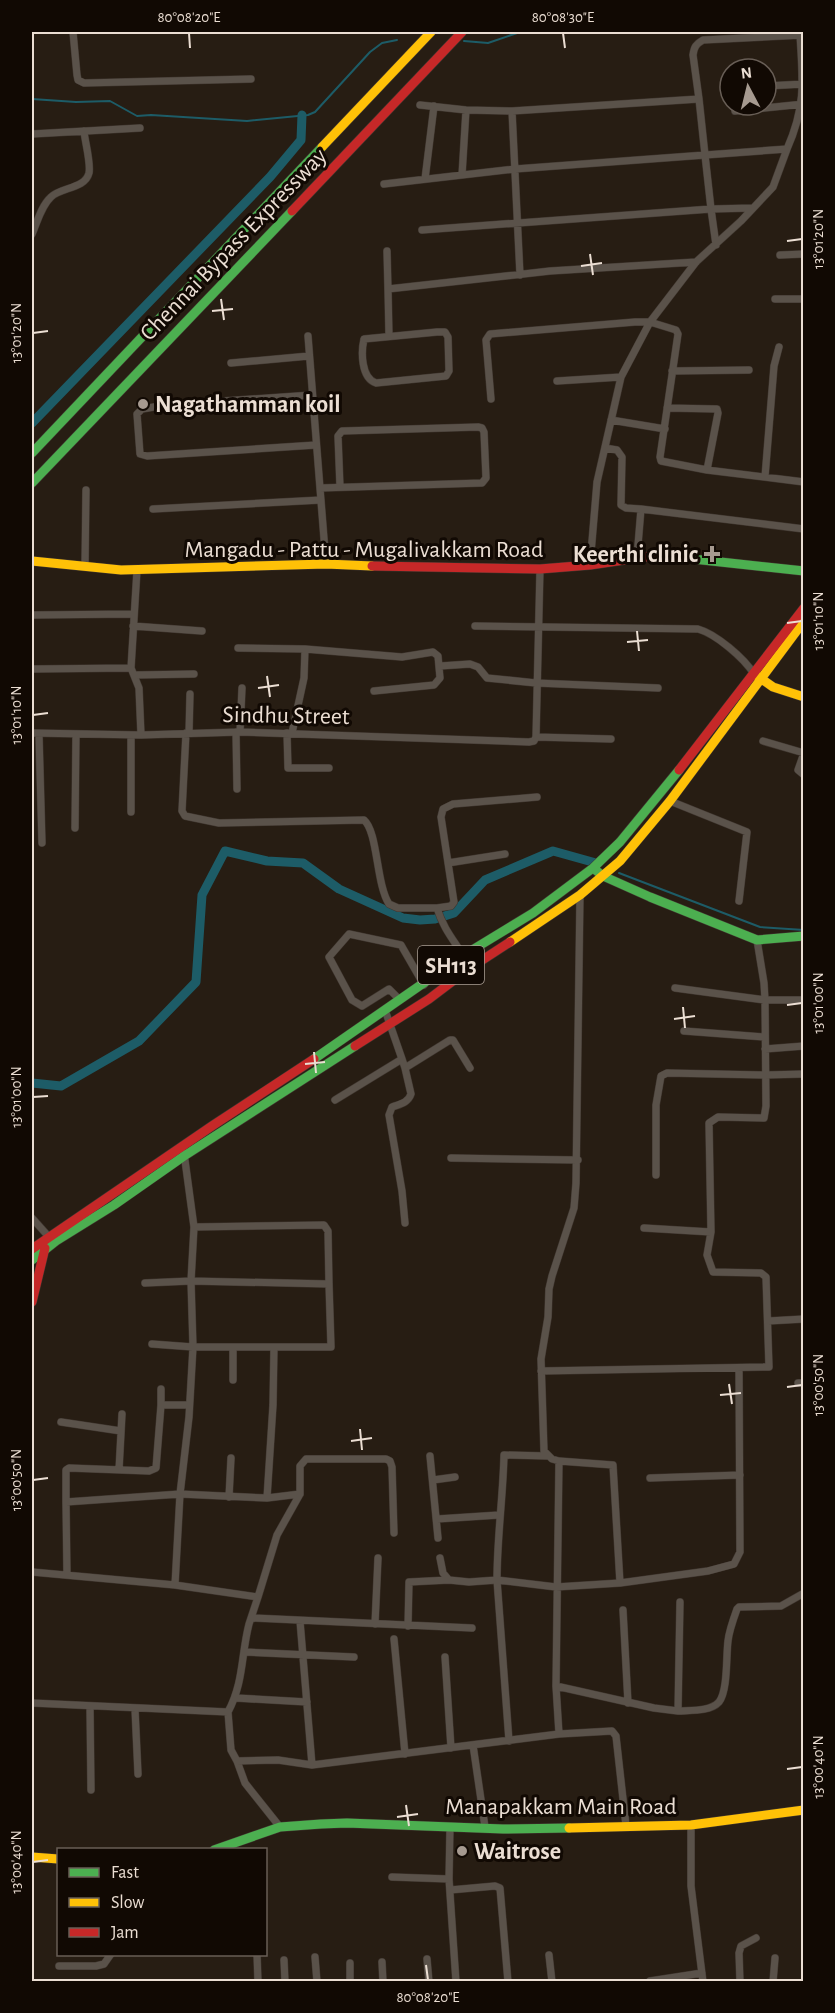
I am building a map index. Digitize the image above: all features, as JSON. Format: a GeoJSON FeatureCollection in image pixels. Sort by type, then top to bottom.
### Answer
{"type":"FeatureCollection","features":[{"type":"Feature","properties":{"kind":"main road","name":"Chennai Bypass Expressway"},"geometry":{"type":"LineString","coordinates":[[32,453],[431,32]]}},
{"type":"Feature","properties":{"kind":"main road","name":"Chennai Bypass Expressway"},"geometry":{"type":"LineString","coordinates":[[32,483],[462,32]]}},
{"type":"Feature","properties":{"kind":"main road","name":"Mangadu - Pattu - Mugalivakkam Road"},"geometry":{"type":"LineString","coordinates":[[32,561],[137,570],[326,564],[540,569],[590,565],[658,555],[804,571]]}},
{"type":"Feature","properties":{"kind":"main road","name":"SH113"},"geometry":{"type":"LineString","coordinates":[[32,1250],[49,1237],[429,999],[470,968],[580,895],[603,876],[620,861],[670,801],[804,608]]}},
{"type":"Feature","properties":{"kind":"main road","name":"SH113"},"geometry":{"type":"LineString","coordinates":[[32,1260],[56,1241],[114,1205],[184,1152],[385,1010],[464,956],[533,913],[593,868],[620,842],[804,621]]}},
{"type":"Feature","properties":{"kind":"main road"},"geometry":{"type":"LineString","coordinates":[[757,676],[773,687],[804,697]]}},
{"type":"Feature","properties":{"kind":"main road"},"geometry":{"type":"LineString","coordinates":[[593,868],[603,876],[650,897],[757,940],[804,936]]}},
{"type":"Feature","properties":{"kind":"main road"},"geometry":{"type":"LineString","coordinates":[[32,1302],[49,1237]]}},
{"type":"Feature","properties":{"kind":"main road","name":"Manapakkam Main Road"},"geometry":{"type":"LineString","coordinates":[[220,1848],[280,1827],[348,1823],[503,1829],[691,1825],[804,1810]]}},
{"type":"Feature","properties":{"kind":"main road"},"geometry":{"type":"LineString","coordinates":[[32,1857],[57,1858]]}},
{"type":"Feature","properties":{"kind":"street"},"geometry":{"type":"LineString","coordinates":[[73,32],[77,75],[81,82],[251,79]]}},
{"type":"Feature","properties":{"kind":"street"},"geometry":{"type":"LineString","coordinates":[[590,565],[597,482],[621,377],[650,322],[696,262],[716,245],[773,187],[803,104],[802,35],[703,40],[694,49],[716,245]]}},
{"type":"Feature","properties":{"kind":"street"},"geometry":{"type":"LineString","coordinates":[[778,85],[803,84]]}},
{"type":"Feature","properties":{"kind":"street"},"geometry":{"type":"LineString","coordinates":[[420,105],[466,110],[512,111],[699,99]]}},
{"type":"Feature","properties":{"kind":"street"},"geometry":{"type":"LineString","coordinates":[[778,107],[803,104]]}},
{"type":"Feature","properties":{"kind":"street"},"geometry":{"type":"LineString","coordinates":[[425,179],[434,106]]}},
{"type":"Feature","properties":{"kind":"street"},"geometry":{"type":"LineString","coordinates":[[462,175],[466,110]]}},
{"type":"Feature","properties":{"kind":"street"},"geometry":{"type":"LineString","coordinates":[[512,111],[520,275]]}},
{"type":"Feature","properties":{"kind":"street"},"geometry":{"type":"LineString","coordinates":[[32,134],[140,128]]}},
{"type":"Feature","properties":{"kind":"street"},"geometry":{"type":"LineString","coordinates":[[32,234],[50,198],[58,191],[82,183],[89,176],[90,166],[84,131]]}},
{"type":"Feature","properties":{"kind":"street"},"geometry":{"type":"LineString","coordinates":[[384,184],[515,169],[787,149]]}},
{"type":"Feature","properties":{"kind":"street"},"geometry":{"type":"LineString","coordinates":[[422,230],[752,208]]}},
{"type":"Feature","properties":{"kind":"street"},"geometry":{"type":"LineString","coordinates":[[387,251],[388,336]]}},
{"type":"Feature","properties":{"kind":"street"},"geometry":{"type":"LineString","coordinates":[[780,255],[804,254]]}},
{"type":"Feature","properties":{"kind":"street"},"geometry":{"type":"LineString","coordinates":[[388,289],[550,271],[696,262]]}},
{"type":"Feature","properties":{"kind":"street"},"geometry":{"type":"LineString","coordinates":[[774,299],[804,299]]}},
{"type":"Feature","properties":{"kind":"street"},"geometry":{"type":"LineString","coordinates":[[491,399],[486,340],[490,334],[650,322],[677,332],[661,461],[707,470],[804,482]]}},
{"type":"Feature","properties":{"kind":"street"},"geometry":{"type":"LineString","coordinates":[[444,332],[448,337],[448,374],[371,382],[365,375],[363,341],[368,337],[388,336],[444,332]]}},
{"type":"Feature","properties":{"kind":"street"},"geometry":{"type":"LineString","coordinates":[[308,336],[326,564]]}},
{"type":"Feature","properties":{"kind":"street"},"geometry":{"type":"LineString","coordinates":[[765,477],[774,366],[779,347]]}},
{"type":"Feature","properties":{"kind":"street"},"geometry":{"type":"LineString","coordinates":[[231,363],[309,356]]}},
{"type":"Feature","properties":{"kind":"street"},"geometry":{"type":"LineString","coordinates":[[672,371],[749,370]]}},
{"type":"Feature","properties":{"kind":"street"},"geometry":{"type":"LineString","coordinates":[[557,381],[621,377]]}},
{"type":"Feature","properties":{"kind":"street"},"geometry":{"type":"LineString","coordinates":[[312,395],[195,402],[142,409],[136,414],[140,454],[147,456],[316,445]]}},
{"type":"Feature","properties":{"kind":"street"},"geometry":{"type":"LineString","coordinates":[[667,408],[717,409],[707,470]]}},
{"type":"Feature","properties":{"kind":"street"},"geometry":{"type":"LineString","coordinates":[[611,420],[665,429]]}},
{"type":"Feature","properties":{"kind":"street"},"geometry":{"type":"LineString","coordinates":[[320,488],[482,483],[486,478],[483,428],[342,431],[338,436],[340,487]]}},
{"type":"Feature","properties":{"kind":"street"},"geometry":{"type":"LineString","coordinates":[[605,448],[616,450],[622,456],[621,505],[626,508],[804,529]]}},
{"type":"Feature","properties":{"kind":"street"},"geometry":{"type":"LineString","coordinates":[[85,566],[86,490]]}},
{"type":"Feature","properties":{"kind":"street"},"geometry":{"type":"LineString","coordinates":[[153,509],[321,500]]}},
{"type":"Feature","properties":{"kind":"street"},"geometry":{"type":"LineString","coordinates":[[637,557],[640,509]]}},
{"type":"Feature","properties":{"kind":"street"},"geometry":{"type":"LineString","coordinates":[[536,737],[540,569]]}},
{"type":"Feature","properties":{"kind":"street"},"geometry":{"type":"LineString","coordinates":[[137,570],[131,668],[140,688],[141,735]]}},
{"type":"Feature","properties":{"kind":"street"},"geometry":{"type":"LineString","coordinates":[[32,615],[133,614]]}},
{"type":"Feature","properties":{"kind":"street"},"geometry":{"type":"LineString","coordinates":[[133,626],[202,631]]}},
{"type":"Feature","properties":{"kind":"street"},"geometry":{"type":"LineString","coordinates":[[475,626],[698,629],[709,632],[746,663],[757,676]]}},
{"type":"Feature","properties":{"kind":"street"},"geometry":{"type":"LineString","coordinates":[[238,648],[305,649],[402,657],[433,652],[437,655],[440,678],[434,685],[374,691]]}},
{"type":"Feature","properties":{"kind":"street"},"geometry":{"type":"LineString","coordinates":[[305,649],[304,678],[289,733],[288,768],[329,768]]}},
{"type":"Feature","properties":{"kind":"street"},"geometry":{"type":"LineString","coordinates":[[440,666],[470,664],[478,667],[487,678],[536,683],[658,688]]}},
{"type":"Feature","properties":{"kind":"street"},"geometry":{"type":"LineString","coordinates":[[32,669],[131,668]]}},
{"type":"Feature","properties":{"kind":"street"},"geometry":{"type":"LineString","coordinates":[[135,675],[194,674]]}},
{"type":"Feature","properties":{"kind":"street"},"geometry":{"type":"LineString","coordinates":[[237,789],[238,732],[242,688]]}},
{"type":"Feature","properties":{"kind":"street"},"geometry":{"type":"LineString","coordinates":[[190,694],[182,811],[185,816],[219,823],[364,820],[370,829],[380,881],[389,904],[398,908],[438,910],[451,906],[454,902],[441,817],[446,806],[537,797]]}},
{"type":"Feature","properties":{"kind":"street","name":"Sindhu Street"},"geometry":{"type":"LineString","coordinates":[[35,734],[141,735],[238,732],[529,742],[534,741],[536,737],[611,739]]}},
{"type":"Feature","properties":{"kind":"street"},"geometry":{"type":"LineString","coordinates":[[35,734],[42,843]]}},
{"type":"Feature","properties":{"kind":"street"},"geometry":{"type":"LineString","coordinates":[[75,828],[76,734]]}},
{"type":"Feature","properties":{"kind":"street"},"geometry":{"type":"LineString","coordinates":[[131,735],[131,812]]}},
{"type":"Feature","properties":{"kind":"street"},"geometry":{"type":"LineString","coordinates":[[763,741],[804,753],[797,766],[804,775]]}},
{"type":"Feature","properties":{"kind":"street"},"geometry":{"type":"LineString","coordinates":[[670,801],[747,832],[739,901]]}},
{"type":"Feature","properties":{"kind":"street"},"geometry":{"type":"LineString","coordinates":[[448,863],[505,854]]}},
{"type":"Feature","properties":{"kind":"street"},"geometry":{"type":"LineString","coordinates":[[548,1456],[544,1451],[541,1371],[552,1276],[574,1208],[578,1160],[580,895]]}},
{"type":"Feature","properties":{"kind":"street"},"geometry":{"type":"LineString","coordinates":[[438,910],[443,926],[470,968]]}},
{"type":"Feature","properties":{"kind":"street"},"geometry":{"type":"LineString","coordinates":[[400,1000],[389,989],[362,1006],[358,1004],[352,1000],[328,957],[349,934],[401,945],[424,985]]}},
{"type":"Feature","properties":{"kind":"street"},"geometry":{"type":"LineString","coordinates":[[541,1371],[769,1367],[767,1281],[764,1274],[713,1272],[707,1255],[711,1232],[709,1123],[718,1117],[764,1118],[766,1113],[765,1000],[757,940]]}},
{"type":"Feature","properties":{"kind":"street"},"geometry":{"type":"LineString","coordinates":[[675,988],[765,1000],[804,1000]]}},
{"type":"Feature","properties":{"kind":"street"},"geometry":{"type":"LineString","coordinates":[[385,1010],[405,1068],[411,1094],[405,1103],[392,1107],[389,1111],[405,1223]]}},
{"type":"Feature","properties":{"kind":"street"},"geometry":{"type":"LineString","coordinates":[[684,1031],[765,1037]]}},
{"type":"Feature","properties":{"kind":"street"},"geometry":{"type":"LineString","coordinates":[[405,1068],[451,1040],[470,1068]]}},
{"type":"Feature","properties":{"kind":"street"},"geometry":{"type":"LineString","coordinates":[[765,1049],[804,1046]]}},
{"type":"Feature","properties":{"kind":"street"},"geometry":{"type":"LineString","coordinates":[[335,1100],[402,1059]]}},
{"type":"Feature","properties":{"kind":"street"},"geometry":{"type":"LineString","coordinates":[[656,1175],[656,1105],[661,1076],[667,1073],[804,1074]]}},
{"type":"Feature","properties":{"kind":"street"},"geometry":{"type":"LineString","coordinates":[[175,1585],[180,1494],[193,1347],[191,1281],[194,1227],[184,1152]]}},
{"type":"Feature","properties":{"kind":"street"},"geometry":{"type":"LineString","coordinates":[[451,1158],[578,1160]]}},
{"type":"Feature","properties":{"kind":"street"},"geometry":{"type":"LineString","coordinates":[[32,1218],[49,1237]]}},
{"type":"Feature","properties":{"kind":"street"},"geometry":{"type":"LineString","coordinates":[[152,1344],[193,1347],[331,1347],[328,1231],[324,1225],[194,1227]]}},
{"type":"Feature","properties":{"kind":"street"},"geometry":{"type":"LineString","coordinates":[[645,1228],[711,1232]]}},
{"type":"Feature","properties":{"kind":"street"},"geometry":{"type":"LineString","coordinates":[[145,1282],[328,1284]]}},
{"type":"Feature","properties":{"kind":"street"},"geometry":{"type":"LineString","coordinates":[[768,1321],[804,1319]]}},
{"type":"Feature","properties":{"kind":"street"},"geometry":{"type":"LineString","coordinates":[[233,1347],[233,1380]]}},
{"type":"Feature","properties":{"kind":"street"},"geometry":{"type":"LineString","coordinates":[[267,1498],[274,1347]]}},
{"type":"Feature","properties":{"kind":"street"},"geometry":{"type":"LineString","coordinates":[[408,1626],[409,1582],[497,1580],[556,1587],[620,1583],[708,1571],[734,1564],[740,1552],[739,1369]]}},
{"type":"Feature","properties":{"kind":"street"},"geometry":{"type":"LineString","coordinates":[[67,1575],[66,1470],[149,1471],[156,1468],[161,1389]]}},
{"type":"Feature","properties":{"kind":"street"},"geometry":{"type":"LineString","coordinates":[[160,1405],[189,1405]]}},
{"type":"Feature","properties":{"kind":"street"},"geometry":{"type":"LineString","coordinates":[[119,1470],[122,1414]]}},
{"type":"Feature","properties":{"kind":"street"},"geometry":{"type":"LineString","coordinates":[[61,1422],[121,1431]]}},
{"type":"Feature","properties":{"kind":"street"},"geometry":{"type":"LineString","coordinates":[[509,1741],[497,1580],[504,1455],[548,1456],[559,1461],[613,1465],[620,1583]]}},
{"type":"Feature","properties":{"kind":"street"},"geometry":{"type":"LineString","coordinates":[[430,1456],[438,1538]]}},
{"type":"Feature","properties":{"kind":"street"},"geometry":{"type":"LineString","coordinates":[[229,1497],[231,1458]]}},
{"type":"Feature","properties":{"kind":"street"},"geometry":{"type":"LineString","coordinates":[[280,1827],[245,1783],[231,1750],[228,1712],[236,1698],[252,1618],[277,1535],[300,1494],[300,1466],[306,1459],[386,1459],[392,1463],[394,1533]]}},
{"type":"Feature","properties":{"kind":"street"},"geometry":{"type":"LineString","coordinates":[[559,1461],[556,1587],[556,1686],[559,1734]]}},
{"type":"Feature","properties":{"kind":"street"},"geometry":{"type":"LineString","coordinates":[[650,1478],[740,1475]]}},
{"type":"Feature","properties":{"kind":"street"},"geometry":{"type":"LineString","coordinates":[[433,1480],[455,1477]]}},
{"type":"Feature","properties":{"kind":"street"},"geometry":{"type":"LineString","coordinates":[[66,1502],[180,1494],[267,1498],[300,1494]]}},
{"type":"Feature","properties":{"kind":"street"},"geometry":{"type":"LineString","coordinates":[[437,1519],[499,1515]]}},
{"type":"Feature","properties":{"kind":"street"},"geometry":{"type":"LineString","coordinates":[[375,1624],[378,1558]]}},
{"type":"Feature","properties":{"kind":"street"},"geometry":{"type":"LineString","coordinates":[[440,1558],[443,1573],[449,1580]]}},
{"type":"Feature","properties":{"kind":"street"},"geometry":{"type":"LineString","coordinates":[[32,1572],[175,1585],[258,1597]]}},
{"type":"Feature","properties":{"kind":"street"},"geometry":{"type":"LineString","coordinates":[[556,1686],[628,1703],[678,1711],[712,1706],[720,1701],[724,1689],[729,1634],[737,1609],[739,1607],[781,1606],[804,1593]]}},
{"type":"Feature","properties":{"kind":"street"},"geometry":{"type":"LineString","coordinates":[[678,1711],[680,1602]]}},
{"type":"Feature","properties":{"kind":"street"},"geometry":{"type":"LineString","coordinates":[[623,1610],[628,1703]]}},
{"type":"Feature","properties":{"kind":"street"},"geometry":{"type":"LineString","coordinates":[[252,1618],[472,1628]]}},
{"type":"Feature","properties":{"kind":"street"},"geometry":{"type":"LineString","coordinates":[[300,1621],[312,1765]]}},
{"type":"Feature","properties":{"kind":"street"},"geometry":{"type":"LineString","coordinates":[[394,1639],[405,1754]]}},
{"type":"Feature","properties":{"kind":"street"},"geometry":{"type":"LineString","coordinates":[[245,1652],[354,1657]]}},
{"type":"Feature","properties":{"kind":"street"},"geometry":{"type":"LineString","coordinates":[[445,1657],[451,1748]]}},
{"type":"Feature","properties":{"kind":"street"},"geometry":{"type":"LineString","coordinates":[[236,1698],[307,1702]]}},
{"type":"Feature","properties":{"kind":"street"},"geometry":{"type":"LineString","coordinates":[[32,1703],[228,1712]]}},
{"type":"Feature","properties":{"kind":"street"},"geometry":{"type":"LineString","coordinates":[[90,1707],[91,1790]]}},
{"type":"Feature","properties":{"kind":"street"},"geometry":{"type":"LineString","coordinates":[[135,1709],[138,1774]]}},
{"type":"Feature","properties":{"kind":"street"},"geometry":{"type":"LineString","coordinates":[[237,1761],[278,1760],[312,1765],[559,1734],[612,1731],[616,1736],[626,1826]]}},
{"type":"Feature","properties":{"kind":"street"},"geometry":{"type":"LineString","coordinates":[[473,1746],[485,1827]]}},
{"type":"Feature","properties":{"kind":"street"},"geometry":{"type":"LineString","coordinates":[[691,1825],[691,1886],[703,1982]]}},
{"type":"Feature","properties":{"kind":"street"},"geometry":{"type":"LineString","coordinates":[[450,1827],[449,1879],[456,1982]]}},
{"type":"Feature","properties":{"kind":"street"},"geometry":{"type":"LineString","coordinates":[[392,1877],[449,1879]]}},
{"type":"Feature","properties":{"kind":"street"},"geometry":{"type":"LineString","coordinates":[[450,1890],[500,1888],[508,1982]]}},
{"type":"Feature","properties":{"kind":"street"},"geometry":{"type":"LineString","coordinates":[[740,1982],[739,1953],[741,1946],[756,1938]]}},
{"type":"Feature","properties":{"kind":"street"},"geometry":{"type":"LineString","coordinates":[[549,1954],[552,1982]]}},
{"type":"Feature","properties":{"kind":"street"},"geometry":{"type":"LineString","coordinates":[[59,1966],[96,1966],[104,1964],[110,1956]]}},
{"type":"Feature","properties":{"kind":"street"},"geometry":{"type":"LineString","coordinates":[[257,1956],[258,1982]]}},
{"type":"Feature","properties":{"kind":"street"},"geometry":{"type":"LineString","coordinates":[[315,1957],[317,1982]]}},
{"type":"Feature","properties":{"kind":"street"},"geometry":{"type":"LineString","coordinates":[[773,1982],[775,1958]]}},
{"type":"Feature","properties":{"kind":"street"},"geometry":{"type":"LineString","coordinates":[[427,1959],[429,1982]]}},
{"type":"Feature","properties":{"kind":"street"},"geometry":{"type":"LineString","coordinates":[[284,1960],[285,1982]]}},
{"type":"Feature","properties":{"kind":"street"},"geometry":{"type":"LineString","coordinates":[[382,1962],[383,1982]]}},
{"type":"Feature","properties":{"kind":"street"},"geometry":{"type":"LineString","coordinates":[[350,1963],[350,1982]]}},
{"type":"Feature","properties":{"kind":"street"},"geometry":{"type":"LineString","coordinates":[[650,1981],[702,1973]]}},
{"type":"Feature","properties":{"kind":"waterway"},"geometry":{"type":"LineString","coordinates":[[464,41],[488,43],[520,32]]}},
{"type":"Feature","properties":{"kind":"waterway"},"geometry":{"type":"LineString","coordinates":[[32,99],[76,102],[110,101],[137,116],[247,121],[308,115],[315,112],[370,52],[382,43],[397,40]]}},
{"type":"Feature","properties":{"kind":"waterway"},"geometry":{"type":"LineString","coordinates":[[32,423],[270,177],[301,140],[302,115]]}},
{"type":"Feature","properties":{"kind":"waterway"},"geometry":{"type":"LineString","coordinates":[[32,1083],[61,1086],[139,1041],[196,982],[202,895],[225,851],[267,861],[303,863],[339,889],[403,918],[420,920],[435,919],[454,913],[485,880],[553,851],[596,863]]}},
{"type":"Feature","properties":{"kind":"waterway"},"geometry":{"type":"LineString","coordinates":[[619,873],[760,927],[804,930]]}},
{"type":"Feature","properties":{"kind":"traffic: fast"},"geometry":{"type":"LineString","coordinates":[[32,453],[322,147]]}},
{"type":"Feature","properties":{"kind":"traffic: fast"},"geometry":{"type":"LineString","coordinates":[[32,483],[292,211]]}},
{"type":"Feature","properties":{"kind":"traffic: fast"},"geometry":{"type":"LineString","coordinates":[[684,558],[804,571]]}},
{"type":"Feature","properties":{"kind":"traffic: fast"},"geometry":{"type":"LineString","coordinates":[[314,1059],[464,955],[533,913],[593,868],[620,842],[679,770]]}},
{"type":"Feature","properties":{"kind":"traffic: fast"},"geometry":{"type":"LineString","coordinates":[[593,868],[603,876],[650,897],[757,940],[804,936]]}},
{"type":"Feature","properties":{"kind":"traffic: fast"},"geometry":{"type":"LineString","coordinates":[[32,1260],[56,1241],[114,1205],[184,1156],[355,1046]]}},
{"type":"Feature","properties":{"kind":"traffic: fast"},"geometry":{"type":"LineString","coordinates":[[220,1848],[280,1827],[321,1824],[503,1829],[569,1828]]}},
{"type":"Feature","properties":{"kind":"traffic: slow"},"geometry":{"type":"LineString","coordinates":[[322,147],[431,32]]}},
{"type":"Feature","properties":{"kind":"traffic: slow"},"geometry":{"type":"LineString","coordinates":[[32,561],[121,570],[326,564],[372,566]]}},
{"type":"Feature","properties":{"kind":"traffic: slow"},"geometry":{"type":"LineString","coordinates":[[510,942],[580,895],[620,861],[670,801],[804,621]]}},
{"type":"Feature","properties":{"kind":"traffic: slow"},"geometry":{"type":"LineString","coordinates":[[756,675],[773,687],[804,697]]}},
{"type":"Feature","properties":{"kind":"traffic: slow"},"geometry":{"type":"LineString","coordinates":[[569,1828],[691,1825],[804,1810]]}},
{"type":"Feature","properties":{"kind":"traffic: slow"},"geometry":{"type":"LineString","coordinates":[[32,1857],[57,1859]]}},
{"type":"Feature","properties":{"kind":"traffic: jam"},"geometry":{"type":"LineString","coordinates":[[292,211],[462,32]]}},
{"type":"Feature","properties":{"kind":"traffic: jam"},"geometry":{"type":"LineString","coordinates":[[372,566],[540,569],[590,565],[658,555],[684,558]]}},
{"type":"Feature","properties":{"kind":"traffic: jam"},"geometry":{"type":"LineString","coordinates":[[679,770],[804,608]]}},
{"type":"Feature","properties":{"kind":"traffic: jam"},"geometry":{"type":"LineString","coordinates":[[355,1046],[429,999],[510,942]]}},
{"type":"Feature","properties":{"kind":"traffic: jam"},"geometry":{"type":"LineString","coordinates":[[32,1249],[314,1059]]}},
{"type":"Feature","properties":{"kind":"traffic: jam"},"geometry":{"type":"LineString","coordinates":[[32,1302],[45,1248]]}},
{"type":"Feature","properties":{"kind":"place","name":"Nagathamman koil"},"geometry":{"type":"Point","coordinates":[143,404]}},
{"type":"Feature","properties":{"kind":"place","name":"Keerthi clinic"},"geometry":{"type":"Point","coordinates":[712,554]}},
{"type":"Feature","properties":{"kind":"place","name":"Waitrose"},"geometry":{"type":"Point","coordinates":[462,1851]}}]}
